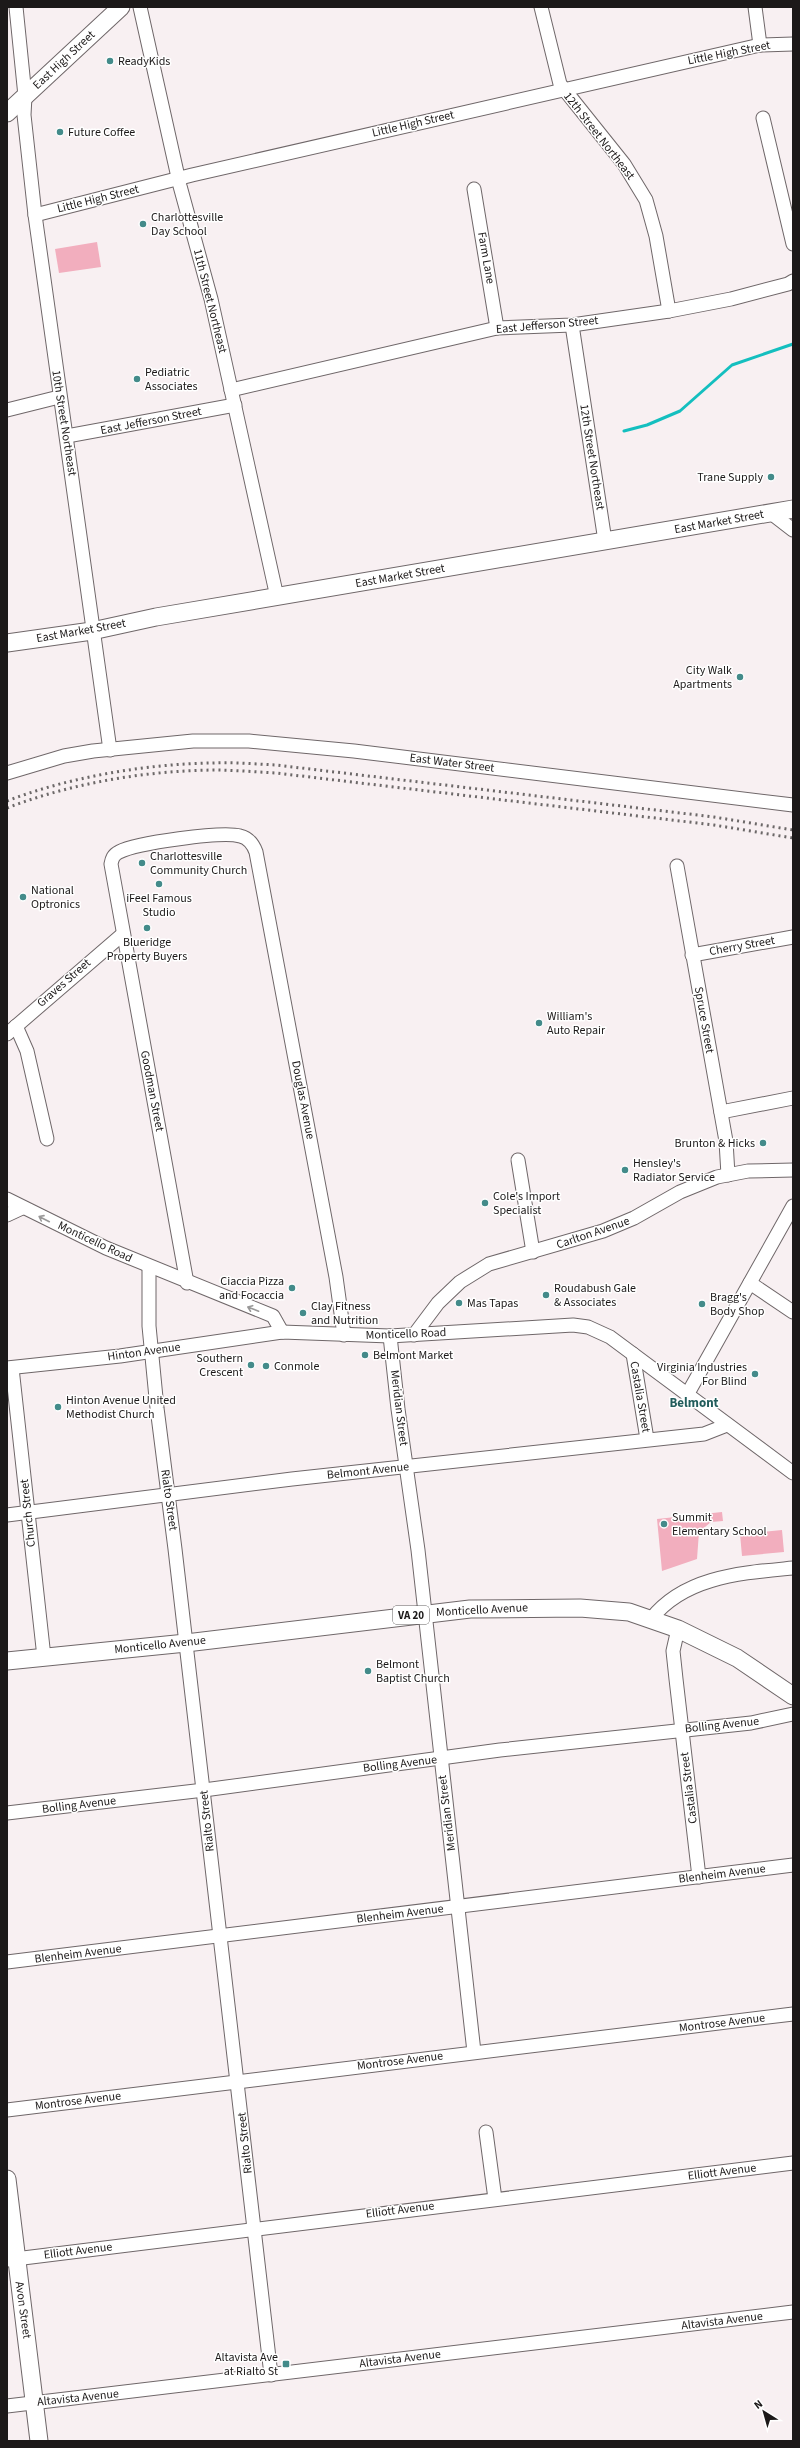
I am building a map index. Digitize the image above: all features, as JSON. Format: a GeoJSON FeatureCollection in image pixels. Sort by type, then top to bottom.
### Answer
{"type":"FeatureCollection","features":[{"type":"Feature","properties":{"kind":"main road","name":"East High Street"},"geometry":{"type":"LineString","coordinates":[[7,113],[121,7]]}},
{"type":"Feature","properties":{"kind":"main road","name":"East Market Street"},"geometry":{"type":"LineString","coordinates":[[7,643],[92,631],[156,617],[793,509]]}},
{"type":"Feature","properties":{"kind":"main road","name":"Monticello Avenue"},"geometry":{"type":"LineString","coordinates":[[8,1661],[186,1643],[477,1609],[580,1608],[613,1610],[651,1619],[678,1629],[737,1658],[793,1696]]}},
{"type":"Feature","properties":{"kind":"main road","name":"Avon Street"},"geometry":{"type":"LineString","coordinates":[[7,2179],[12,2259],[39,2441]]}},
{"type":"Feature","properties":{"kind":"street","name":"10th Street Northeast"},"geometry":{"type":"LineString","coordinates":[[16,7],[25,96],[24,115],[35,215],[59,397],[67,436],[92,631],[110,750]]}},
{"type":"Feature","properties":{"kind":"street","name":"11th Street Northeast"},"geometry":{"type":"LineString","coordinates":[[140,7],[179,178],[211,299],[277,597]]}},
{"type":"Feature","properties":{"kind":"street","name":"12th Street Northeast"},"geometry":{"type":"LineString","coordinates":[[541,7],[558,79],[564,90],[624,164],[646,200],[656,236],[669,311]]}},
{"type":"Feature","properties":{"kind":"street"},"geometry":{"type":"LineString","coordinates":[[755,7],[760,45]]}},
{"type":"Feature","properties":{"kind":"street","name":"Little High Street"},"geometry":{"type":"LineString","coordinates":[[35,215],[179,178],[760,45],[793,44]]}},
{"type":"Feature","properties":{"kind":"street"},"geometry":{"type":"LineString","coordinates":[[763,118],[793,244]]}},
{"type":"Feature","properties":{"kind":"street","name":"Farm Lane"},"geometry":{"type":"LineString","coordinates":[[474,189],[498,328]]}},
{"type":"Feature","properties":{"kind":"street","name":"East Jefferson Street"},"geometry":{"type":"LineString","coordinates":[[231,390],[498,328],[572,325],[669,311],[731,299],[788,284],[793,281]]}},
{"type":"Feature","properties":{"kind":"street","name":"12th Street Northeast"},"geometry":{"type":"LineString","coordinates":[[572,325],[605,541]]}},
{"type":"Feature","properties":{"kind":"street"},"geometry":{"type":"LineString","coordinates":[[7,410],[59,397]]}},
{"type":"Feature","properties":{"kind":"street","name":"East Jefferson Street"},"geometry":{"type":"LineString","coordinates":[[67,436],[235,405]]}},
{"type":"Feature","properties":{"kind":"street"},"geometry":{"type":"LineString","coordinates":[[771,513],[793,530]]}},
{"type":"Feature","properties":{"kind":"street","name":"East Water Street"},"geometry":{"type":"LineString","coordinates":[[7,773],[64,756],[110,750],[193,741],[271,742],[793,805]]}},
{"type":"Feature","properties":{"kind":"street","name":"Douglas Avenue"},"geometry":{"type":"LineString","coordinates":[[117,898],[111,864],[112,858],[120,852],[147,844],[177,839],[237,835],[252,844],[258,866],[318,1179],[344,1334]]}},
{"type":"Feature","properties":{"kind":"street","name":"Spruce Street"},"geometry":{"type":"LineString","coordinates":[[677,866],[726,1142],[728,1174]]}},
{"type":"Feature","properties":{"kind":"street","name":"Goodman Street"},"geometry":{"type":"LineString","coordinates":[[117,898],[187,1283]]}},
{"type":"Feature","properties":{"kind":"street","name":"Graves Street"},"geometry":{"type":"LineString","coordinates":[[12,1030],[123,934]]}},
{"type":"Feature","properties":{"kind":"street","name":"Cherry Street"},"geometry":{"type":"LineString","coordinates":[[692,955],[793,937]]}},
{"type":"Feature","properties":{"kind":"street"},"geometry":{"type":"LineString","coordinates":[[12,1030],[27,1052],[47,1140]]}},
{"type":"Feature","properties":{"kind":"street"},"geometry":{"type":"LineString","coordinates":[[721,1112],[793,1098]]}},
{"type":"Feature","properties":{"kind":"street"},"geometry":{"type":"LineString","coordinates":[[518,1160],[534,1252]]}},
{"type":"Feature","properties":{"kind":"street","name":"Carlton Avenue"},"geometry":{"type":"LineString","coordinates":[[414,1335],[438,1303],[474,1272],[498,1261],[534,1252],[603,1231],[634,1218],[696,1185],[728,1174],[770,1169],[793,1170]]}},
{"type":"Feature","properties":{"kind":"street","name":"Monticello Road"},"geometry":{"type":"LineString","coordinates":[[7,1199],[22,1208],[149,1267],[273,1316],[282,1332],[390,1336],[573,1325],[600,1331],[793,1473]]}},
{"type":"Feature","properties":{"kind":"street"},"geometry":{"type":"LineString","coordinates":[[687,1395],[793,1206]]}},
{"type":"Feature","properties":{"kind":"street"},"geometry":{"type":"LineString","coordinates":[[7,1216],[22,1208]]}},
{"type":"Feature","properties":{"kind":"street","name":"Rialto Street"},"geometry":{"type":"LineString","coordinates":[[149,1267],[149,1326],[151,1351],[204,1790],[219,1936],[238,2082],[271,2375]]}},
{"type":"Feature","properties":{"kind":"street"},"geometry":{"type":"LineString","coordinates":[[750,1283],[793,1312]]}},
{"type":"Feature","properties":{"kind":"street","name":"Hinton Avenue"},"geometry":{"type":"LineString","coordinates":[[10,1368],[151,1351],[282,1332]]}},
{"type":"Feature","properties":{"kind":"street","name":"Meridian Street"},"geometry":{"type":"LineString","coordinates":[[390,1336],[424,1614],[474,2052]]}},
{"type":"Feature","properties":{"kind":"street","name":"Castalia Street"},"geometry":{"type":"LineString","coordinates":[[633,1354],[647,1439]]}},
{"type":"Feature","properties":{"kind":"street","name":"Church Street"},"geometry":{"type":"LineString","coordinates":[[10,1368],[44,1657]]}},
{"type":"Feature","properties":{"kind":"street","name":"Belmont Avenue"},"geometry":{"type":"LineString","coordinates":[[7,1516],[406,1467],[647,1439],[704,1434],[727,1425]]}},
{"type":"Feature","properties":{"kind":"street"},"geometry":{"type":"LineString","coordinates":[[651,1619],[670,1600],[707,1581],[752,1572],[793,1568]]}},
{"type":"Feature","properties":{"kind":"street","name":"Castalia Street"},"geometry":{"type":"LineString","coordinates":[[678,1629],[673,1651],[699,1877]]}},
{"type":"Feature","properties":{"kind":"street","name":"Bolling Avenue"},"geometry":{"type":"LineString","coordinates":[[7,1813],[204,1790],[682,1729],[751,1723],[793,1714]]}},
{"type":"Feature","properties":{"kind":"street","name":"Blenheim Avenue"},"geometry":{"type":"LineString","coordinates":[[7,1962],[793,1865]]}},
{"type":"Feature","properties":{"kind":"street","name":"Montrose Avenue"},"geometry":{"type":"LineString","coordinates":[[7,2110],[793,2014]]}},
{"type":"Feature","properties":{"kind":"street"},"geometry":{"type":"LineString","coordinates":[[486,2132],[495,2199]]}},
{"type":"Feature","properties":{"kind":"street","name":"Elliott Avenue"},"geometry":{"type":"LineString","coordinates":[[12,2259],[793,2163]]}},
{"type":"Feature","properties":{"kind":"street","name":"Altavista Avenue"},"geometry":{"type":"LineString","coordinates":[[7,2406],[793,2312]]}},
{"type":"Feature","properties":{"kind":"shaded area"},"geometry":{"type":"Polygon","coordinates":[[[97,242],[101,267],[59,273],[55,249],[97,242]]]}},
{"type":"Feature","properties":{"kind":"shaded area"},"geometry":{"type":"Polygon","coordinates":[[[722,1512],[723,1521],[711,1522],[699,1532],[697,1559],[662,1571],[657,1519],[722,1512]]]}},
{"type":"Feature","properties":{"kind":"shaded area"},"geometry":{"type":"Polygon","coordinates":[[[782,1530],[784,1552],[742,1556],[740,1534],[782,1530]]]}},
{"type":"Feature","properties":{"kind":"waterway"},"geometry":{"type":"LineString","coordinates":[[624,431],[647,425],[680,411],[732,365],[793,344]]}},
{"type":"Feature","properties":{"kind":"railway"},"geometry":{"type":"LineString","coordinates":[[7,801],[56,785],[108,773],[161,766],[236,763],[276,765],[714,817],[793,830]]}},
{"type":"Feature","properties":{"kind":"railway"},"geometry":{"type":"LineString","coordinates":[[7,808],[57,792],[108,780],[161,773],[229,770],[276,773],[714,825],[793,838]]}},
{"type":"Feature","properties":{"kind":"place","name":"ReadyKids"},"geometry":{"type":"Point","coordinates":[110,61]}},
{"type":"Feature","properties":{"kind":"place","name":"Future Coffee"},"geometry":{"type":"Point","coordinates":[60,132]}},
{"type":"Feature","properties":{"kind":"place","name":"Charlottesville Day School"},"geometry":{"type":"Point","coordinates":[143,224]}},
{"type":"Feature","properties":{"kind":"place","name":"Pediatric Associates"},"geometry":{"type":"Point","coordinates":[137,379]}},
{"type":"Feature","properties":{"kind":"place","name":"Trane Supply"},"geometry":{"type":"Point","coordinates":[771,477]}},
{"type":"Feature","properties":{"kind":"place","name":"City Walk Apartments"},"geometry":{"type":"Point","coordinates":[740,677]}},
{"type":"Feature","properties":{"kind":"place","name":"Charlottesville Community Church"},"geometry":{"type":"Point","coordinates":[142,863]}},
{"type":"Feature","properties":{"kind":"place","name":"iFeel Famous Studio"},"geometry":{"type":"Point","coordinates":[159,884]}},
{"type":"Feature","properties":{"kind":"place","name":"National Optronics"},"geometry":{"type":"Point","coordinates":[23,897]}},
{"type":"Feature","properties":{"kind":"place","name":"Blueridge Property Buyers"},"geometry":{"type":"Point","coordinates":[147,928]}},
{"type":"Feature","properties":{"kind":"place","name":"William's Auto Repair"},"geometry":{"type":"Point","coordinates":[539,1023]}},
{"type":"Feature","properties":{"kind":"place","name":"Brunton & Hicks"},"geometry":{"type":"Point","coordinates":[763,1143]}},
{"type":"Feature","properties":{"kind":"place","name":"Hensley's Radiator Service"},"geometry":{"type":"Point","coordinates":[625,1170]}},
{"type":"Feature","properties":{"kind":"place","name":"Cole's Import Specialist"},"geometry":{"type":"Point","coordinates":[485,1203]}},
{"type":"Feature","properties":{"kind":"place","name":"Ciaccia Pizza and Focaccia"},"geometry":{"type":"Point","coordinates":[292,1288]}},
{"type":"Feature","properties":{"kind":"place","name":"Roudabush Gale & Associates"},"geometry":{"type":"Point","coordinates":[546,1295]}},
{"type":"Feature","properties":{"kind":"place","name":"Mas Tapas"},"geometry":{"type":"Point","coordinates":[459,1303]}},
{"type":"Feature","properties":{"kind":"place","name":"Bragg's Body Shop"},"geometry":{"type":"Point","coordinates":[702,1304]}},
{"type":"Feature","properties":{"kind":"place","name":"Clay Fitness and Nutrition"},"geometry":{"type":"Point","coordinates":[303,1313]}},
{"type":"Feature","properties":{"kind":"place","name":"Belmont Market"},"geometry":{"type":"Point","coordinates":[365,1355]}},
{"type":"Feature","properties":{"kind":"place","name":"Southern Crescent"},"geometry":{"type":"Point","coordinates":[251,1365]}},
{"type":"Feature","properties":{"kind":"place","name":"Conmole"},"geometry":{"type":"Point","coordinates":[266,1366]}},
{"type":"Feature","properties":{"kind":"place","name":"Virginia Industries For Blind"},"geometry":{"type":"Point","coordinates":[755,1374]}},
{"type":"Feature","properties":{"kind":"place","name":"Hinton Avenue United Methodist Church"},"geometry":{"type":"Point","coordinates":[58,1407]}},
{"type":"Feature","properties":{"kind":"place","name":"Summit Elementary School"},"geometry":{"type":"Point","coordinates":[664,1524]}},
{"type":"Feature","properties":{"kind":"place","name":"Belmont Baptist Church"},"geometry":{"type":"Point","coordinates":[368,1671]}},
{"type":"Feature","properties":{"kind":"place","name":"Altavista Ave at Rialto St"},"geometry":{"type":"Point","coordinates":[286,2364]}},
{"type":"Feature","properties":{"kind":"district","name":"Belmont"},"geometry":{"type":"Point","coordinates":[694,1403]}}]}
